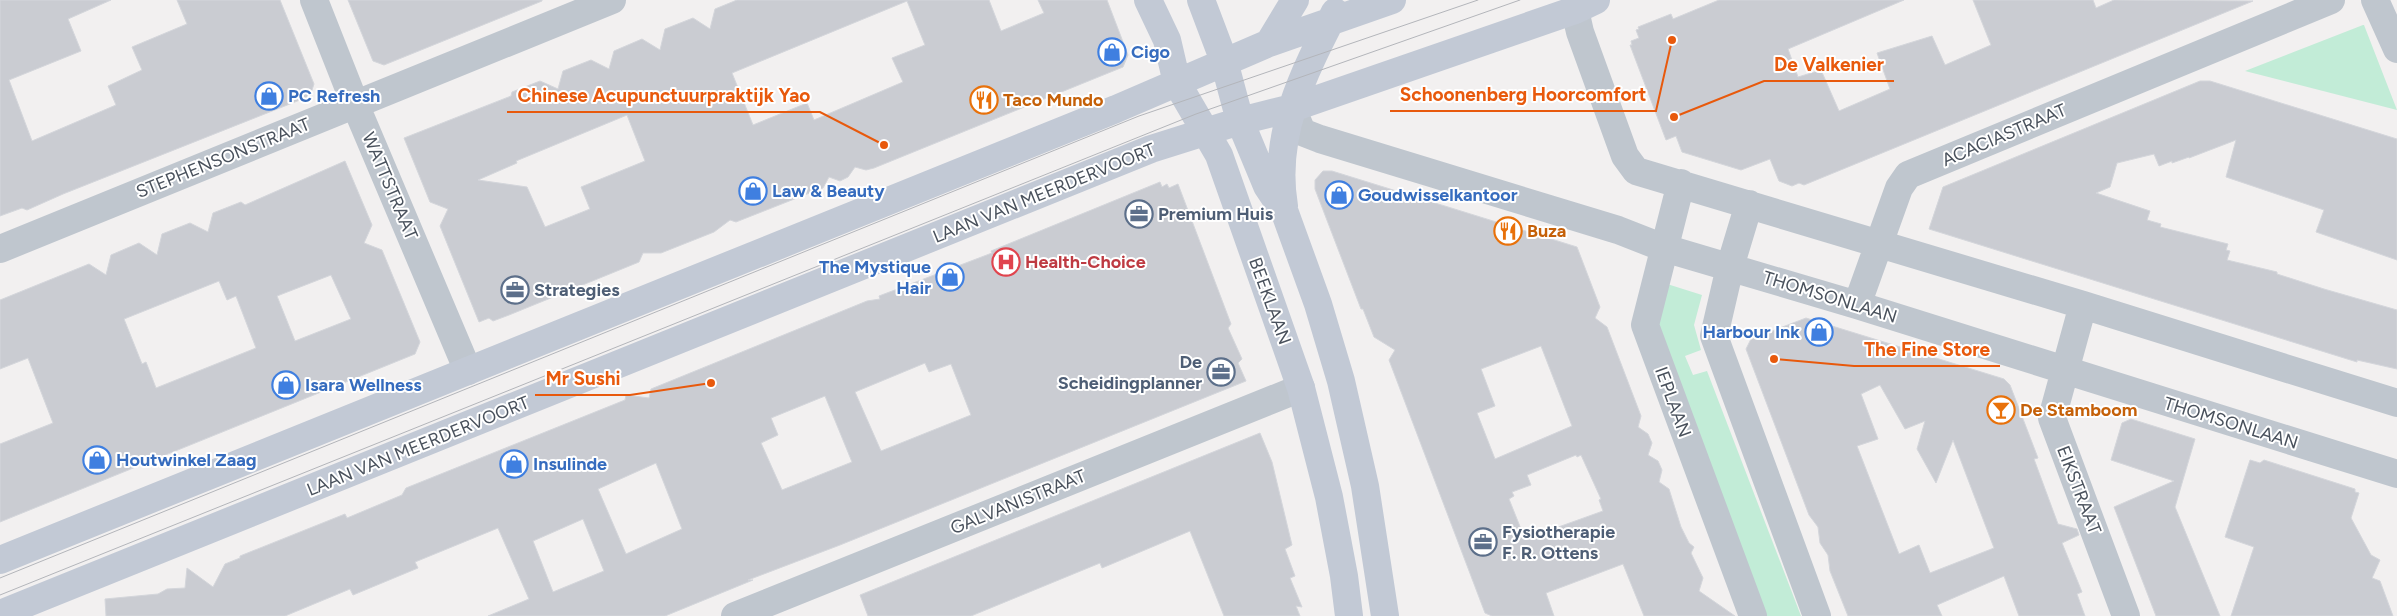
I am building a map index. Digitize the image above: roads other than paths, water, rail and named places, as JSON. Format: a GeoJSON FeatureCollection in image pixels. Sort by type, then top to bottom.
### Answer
{"type":"FeatureCollection","features":[{"type":"Feature","properties":{"kind":"street","name":"WATTSTRAAT"},"geometry":{"type":"LineString","coordinates":[[314,0],[355,104],[468,371]]}},
{"type":"Feature","properties":{"kind":"street","name":"STEPHENSONSTRAAT"},"geometry":{"type":"LineString","coordinates":[[0,249],[612,0]]}},
{"type":"Feature","properties":{"kind":"street","name":"BEEKLAAN"},"geometry":{"type":"LineString","coordinates":[[1148,0],[1167,40],[1177,83],[1208,132],[1219,155],[1301,388],[1329,497],[1344,576],[1349,616]]}},
{"type":"Feature","properties":{"kind":"street"},"geometry":{"type":"LineString","coordinates":[[1202,0],[1224,61],[1240,121],[1267,186],[1285,213]]}},
{"type":"Feature","properties":{"kind":"street"},"geometry":{"type":"LineString","coordinates":[[1269,43],[1295,0]]}},
{"type":"Feature","properties":{"kind":"street"},"geometry":{"type":"LineString","coordinates":[[0,560],[1177,83],[1269,43],[1336,10],[1392,0]]}},
{"type":"Feature","properties":{"kind":"street","name":"ACACIASTRAAT"},"geometry":{"type":"LineString","coordinates":[[1857,305],[1899,188],[1908,175],[2331,0]]}},
{"type":"Feature","properties":{"kind":"street"},"geometry":{"type":"LineString","coordinates":[[2375,0],[2397,49]]}},
{"type":"Feature","properties":{"kind":"street"},"geometry":{"type":"LineString","coordinates":[[1585,5],[1580,32],[1624,156],[1636,171],[2083,305],[2397,403]]}},
{"type":"Feature","properties":{"kind":"street","name":"LAAN VAN MEERDERVOORT"},"geometry":{"type":"LineString","coordinates":[[0,614],[1151,149],[1240,121],[1292,108],[1585,5]]}},
{"type":"Feature","properties":{"kind":"street"},"geometry":{"type":"LineString","coordinates":[[1336,10],[1303,76],[1292,108],[1284,138],[1280,174],[1285,213],[1318,304],[1342,381],[1365,486],[1385,616]]}},
{"type":"Feature","properties":{"kind":"street","name":"THOMSONLAAN"},"geometry":{"type":"LineString","coordinates":[[1292,108],[1302,132],[1320,139],[1618,230],[1664,248],[1857,305],[2397,474]]}},
{"type":"Feature","properties":{"kind":"street","name":"IEPLAAN"},"geometry":{"type":"LineString","coordinates":[[1681,183],[1645,326],[1753,616]]}},
{"type":"Feature","properties":{"kind":"street"},"geometry":{"type":"LineString","coordinates":[[1749,204],[1730,267],[1714,336],[1817,616]]}},
{"type":"Feature","properties":{"kind":"street","name":"EIKSTRAAT"},"geometry":{"type":"LineString","coordinates":[[2083,305],[2052,418],[2126,616]]}},
{"type":"Feature","properties":{"kind":"street","name":"GALVANISTRAAT"},"geometry":{"type":"LineString","coordinates":[[735,616],[1301,388]]}},
{"type":"Feature","properties":{"kind":"tram line"},"geometry":{"type":"LineString","coordinates":[[0,578],[1139,116],[1478,0]]}},
{"type":"Feature","properties":{"kind":"tram line"},"geometry":{"type":"LineString","coordinates":[[0,595],[1196,114],[1520,0]]}},
{"type":"Feature","properties":{"kind":"place","name":"Schoonenberg Hoorcomfort"},"geometry":{"type":"Point","coordinates":[1672,40]}},
{"type":"Feature","properties":{"kind":"place","name":"Cigo"},"geometry":{"type":"Point","coordinates":[1112,52]}},
{"type":"Feature","properties":{"kind":"place","name":"PC Refresh"},"geometry":{"type":"Point","coordinates":[269,96]}},
{"type":"Feature","properties":{"kind":"place","name":"Taco Mundo"},"geometry":{"type":"Point","coordinates":[984,100]}},
{"type":"Feature","properties":{"kind":"place","name":"De Valkenier"},"geometry":{"type":"Point","coordinates":[1674,117]}},
{"type":"Feature","properties":{"kind":"place","name":"Chinese Acupunctuurpraktijk Yao"},"geometry":{"type":"Point","coordinates":[884,145]}},
{"type":"Feature","properties":{"kind":"place","name":"Law & Beauty"},"geometry":{"type":"Point","coordinates":[753,191]}},
{"type":"Feature","properties":{"kind":"place","name":"Goudwisselkantoor"},"geometry":{"type":"Point","coordinates":[1339,195]}},
{"type":"Feature","properties":{"kind":"place","name":"Premium Huis"},"geometry":{"type":"Point","coordinates":[1139,214]}},
{"type":"Feature","properties":{"kind":"place","name":"Buza"},"geometry":{"type":"Point","coordinates":[1508,231]}},
{"type":"Feature","properties":{"kind":"place","name":"Health-Choice"},"geometry":{"type":"Point","coordinates":[1006,262]}},
{"type":"Feature","properties":{"kind":"place","name":"The Mystique Hair"},"geometry":{"type":"Point","coordinates":[950,277]}},
{"type":"Feature","properties":{"kind":"place","name":"Strategies"},"geometry":{"type":"Point","coordinates":[515,290]}},
{"type":"Feature","properties":{"kind":"place","name":"Harbour Ink"},"geometry":{"type":"Point","coordinates":[1819,332]}},
{"type":"Feature","properties":{"kind":"place","name":"The Fine Store"},"geometry":{"type":"Point","coordinates":[1774,359]}},
{"type":"Feature","properties":{"kind":"place","name":"De Scheidingplanner"},"geometry":{"type":"Point","coordinates":[1221,372]}},
{"type":"Feature","properties":{"kind":"place","name":"Mr Sushi"},"geometry":{"type":"Point","coordinates":[711,383]}},
{"type":"Feature","properties":{"kind":"place","name":"Isara Wellness"},"geometry":{"type":"Point","coordinates":[286,385]}},
{"type":"Feature","properties":{"kind":"place","name":"De Stamboom"},"geometry":{"type":"Point","coordinates":[2001,410]}},
{"type":"Feature","properties":{"kind":"place","name":"Houtwinkel Zaag"},"geometry":{"type":"Point","coordinates":[97,460]}},
{"type":"Feature","properties":{"kind":"place","name":"Insulinde"},"geometry":{"type":"Point","coordinates":[514,464]}},
{"type":"Feature","properties":{"kind":"place","name":"Fysiotherapie F. R. Ottens"},"geometry":{"type":"Point","coordinates":[1483,542]}}]}
